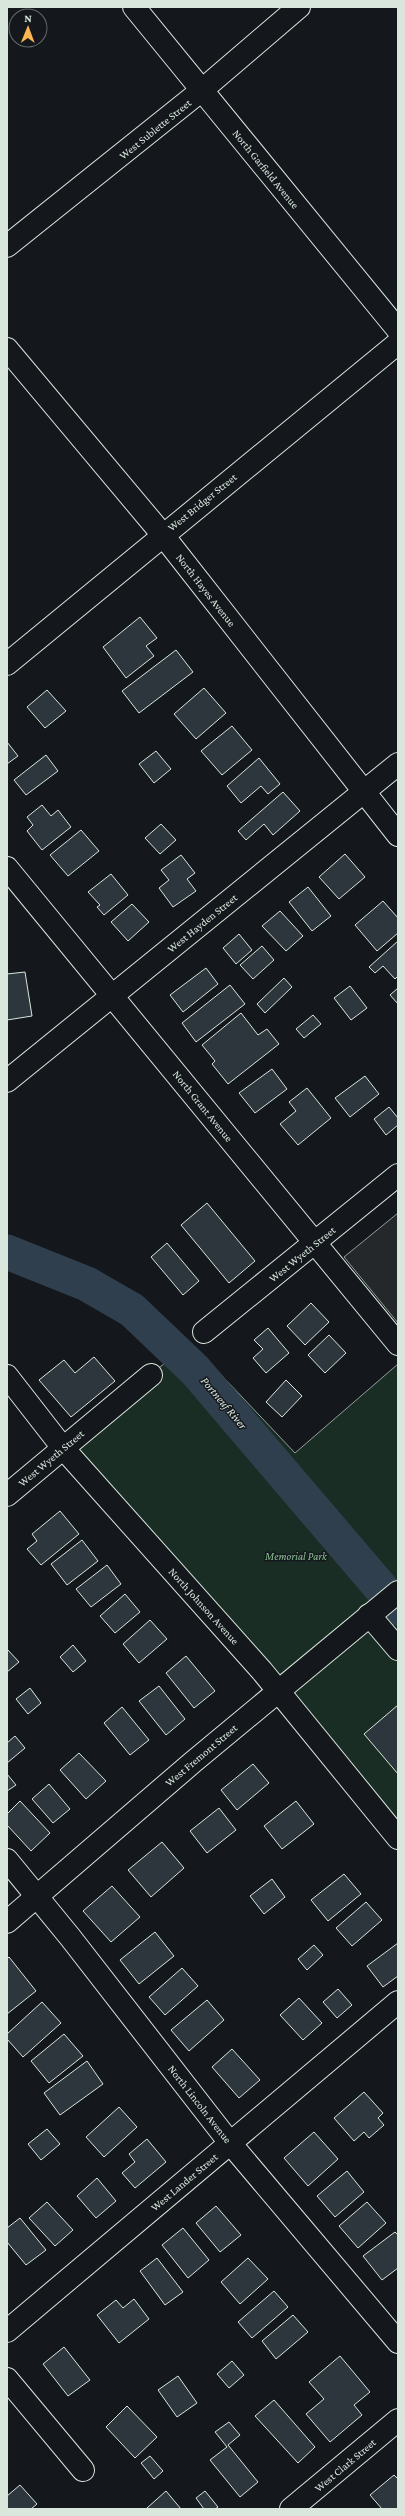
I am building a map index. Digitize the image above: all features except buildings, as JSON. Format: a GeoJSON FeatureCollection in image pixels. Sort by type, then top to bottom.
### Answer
{"type":"FeatureCollection","features":[{"type":"Feature","properties":{"kind":"street","name":"North Garfield Avenue"},"geometry":{"type":"LineString","coordinates":[[134,7],[398,330]]}},
{"type":"Feature","properties":{"kind":"street","name":"West Sublette Street"},"geometry":{"type":"LineString","coordinates":[[7,246],[202,90],[299,7]]}},
{"type":"Feature","properties":{"kind":"street","name":"West Bridger Street"},"geometry":{"type":"LineString","coordinates":[[7,664],[162,534],[398,343]]}},
{"type":"Feature","properties":{"kind":"street","name":"North Hayes Avenue"},"geometry":{"type":"LineString","coordinates":[[7,349],[162,534],[363,793],[398,835]]}},
{"type":"Feature","properties":{"kind":"street","name":"West Hayden Street"},"geometry":{"type":"LineString","coordinates":[[7,1081],[398,764]]}},
{"type":"Feature","properties":{"kind":"street","name":"North Grant Avenue"},"geometry":{"type":"LineString","coordinates":[[7,868],[398,1344]]}},
{"type":"Feature","properties":{"kind":"street","name":"West Wyeth Street"},"geometry":{"type":"LineString","coordinates":[[204,1332],[316,1244],[398,1175]]}},
{"type":"Feature","properties":{"kind":"street","name":"West Wyeth Street"},"geometry":{"type":"LineString","coordinates":[[7,1495],[151,1375]]}},
{"type":"Feature","properties":{"kind":"street","name":"North Johnson Avenue"},"geometry":{"type":"LineString","coordinates":[[7,1376],[63,1448],[279,1691],[398,1838]]}},
{"type":"Feature","properties":{"kind":"street","name":"West Fremont Street"},"geometry":{"type":"LineString","coordinates":[[7,1922],[192,1762],[398,1592]]}},
{"type":"Feature","properties":{"kind":"street"},"geometry":{"type":"LineString","coordinates":[[369,1615],[398,1649]]}},
{"type":"Feature","properties":{"kind":"street","name":"North Lincoln Avenue"},"geometry":{"type":"LineString","coordinates":[[7,1860],[37,1896],[230,2143],[398,2342]]}},
{"type":"Feature","properties":{"kind":"street","name":"West Lander Street"},"geometry":{"type":"LineString","coordinates":[[7,2331],[398,2002]]}},
{"type":"Feature","properties":{"kind":"street"},"geometry":{"type":"LineString","coordinates":[[7,2379],[83,2470]]}},
{"type":"Feature","properties":{"kind":"street","name":"West Clark Street"},"geometry":{"type":"LineString","coordinates":[[291,2509],[398,2420]]}},
{"type":"Feature","properties":{"kind":"green space","name":"Memorial Park"},"geometry":{"type":"Polygon","coordinates":[[[190,1342],[295,1453],[398,1364],[398,1839],[63,1448],[190,1342]]]}},
{"type":"Feature","properties":{"kind":"shaded area"},"geometry":{"type":"Polygon","coordinates":[[[398,1213],[398,1323],[344,1257],[398,1213]]]}},
{"type":"Feature","properties":{"kind":"waterway","name":"Portneuf River"},"geometry":{"type":"LineString","coordinates":[[7,1252],[87,1284],[132,1310],[195,1370],[398,1608]]}}]}
